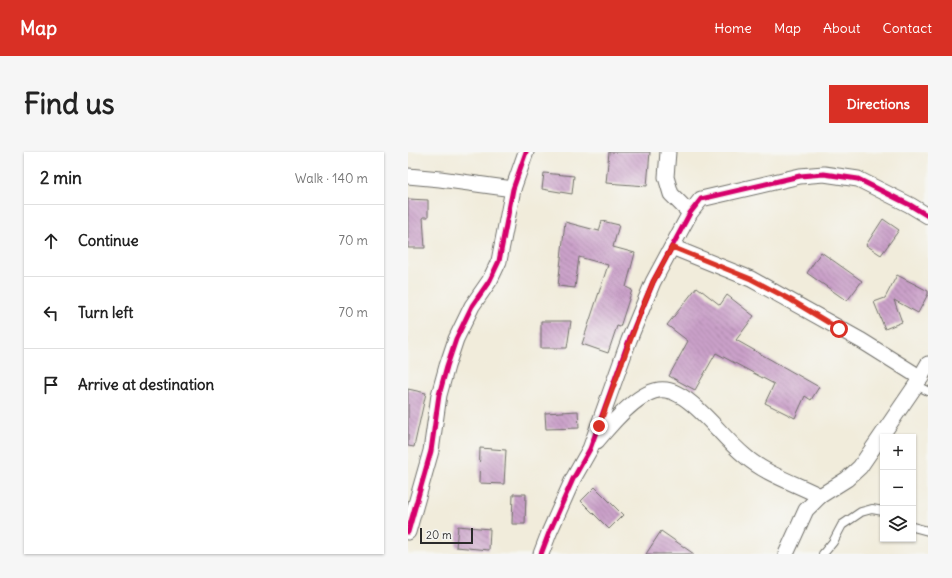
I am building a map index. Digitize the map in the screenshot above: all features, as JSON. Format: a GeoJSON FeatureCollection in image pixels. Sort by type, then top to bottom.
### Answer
{"type":"FeatureCollection","features":[{"type":"Feature","properties":{"kind":"street"},"geometry":{"type":"LineString","coordinates":[[408,532],[431,451],[439,395],[447,366],[456,338],[472,306],[490,280],[499,261],[513,189],[526,152]]}},
{"type":"Feature","properties":{"kind":"street"},"geometry":{"type":"LineString","coordinates":[[668,152],[666,177],[671,194],[690,213]]}},
{"type":"Feature","properties":{"kind":"street"},"geometry":{"type":"LineString","coordinates":[[541,554],[573,479],[590,449],[632,333],[653,282],[690,213],[701,199],[800,176],[824,174],[858,178],[928,216]]}},
{"type":"Feature","properties":{"kind":"street"},"geometry":{"type":"LineString","coordinates":[[408,176],[513,189]]}},
{"type":"Feature","properties":{"kind":"street"},"geometry":{"type":"LineString","coordinates":[[672,247],[751,279],[862,341],[922,384]]}},
{"type":"Feature","properties":{"kind":"street"},"geometry":{"type":"LineString","coordinates":[[786,554],[806,510],[820,496],[847,480],[860,467],[922,384],[928,364]]}},
{"type":"Feature","properties":{"kind":"street"},"geometry":{"type":"LineString","coordinates":[[590,449],[617,418],[639,400],[650,392],[667,390],[682,397],[702,412],[746,458],[765,470],[820,496]]}},
{"type":"Feature","properties":{"kind":"lane"},"geometry":{"type":"LineString","coordinates":[[823,554],[833,542],[842,525],[861,512],[872,509],[880,510]]}},
{"type":"Feature","properties":{"kind":"lane"},"geometry":{"type":"LineString","coordinates":[[916,528],[928,531]]}},
{"type":"Feature","properties":{"kind":"building"},"geometry":{"type":"Polygon","coordinates":[[[609,152],[650,152],[647,186],[606,183],[609,152]]]}},
{"type":"Feature","properties":{"kind":"building"},"geometry":{"type":"Polygon","coordinates":[[[544,173],[574,176],[572,194],[542,189],[544,173]]]}},
{"type":"Feature","properties":{"kind":"building"},"geometry":{"type":"Polygon","coordinates":[[[408,199],[428,200],[428,217],[423,217],[425,248],[408,248],[408,199]]]}},
{"type":"Feature","properties":{"kind":"building"},"geometry":{"type":"Polygon","coordinates":[[[883,219],[899,230],[881,255],[866,245],[883,219]]]}},
{"type":"Feature","properties":{"kind":"building"},"geometry":{"type":"Polygon","coordinates":[[[602,221],[619,225],[613,247],[635,253],[626,287],[632,290],[620,327],[617,326],[608,353],[582,344],[608,265],[579,257],[575,288],[558,286],[565,222],[599,231],[602,221]]]}},
{"type":"Feature","properties":{"kind":"building"},"geometry":{"type":"Polygon","coordinates":[[[821,252],[862,281],[847,301],[807,273],[821,252]]]}},
{"type":"Feature","properties":{"kind":"building"},"geometry":{"type":"Polygon","coordinates":[[[897,275],[928,291],[928,294],[918,313],[894,300],[902,322],[885,329],[874,302],[885,298],[897,275]]]}},
{"type":"Feature","properties":{"kind":"building"},"geometry":{"type":"Polygon","coordinates":[[[697,287],[720,305],[727,295],[754,316],[736,340],[819,387],[811,400],[805,396],[795,418],[765,403],[774,384],[716,353],[695,390],[669,376],[688,341],[667,325],[697,287]]]}},
{"type":"Feature","properties":{"kind":"building"},"geometry":{"type":"Polygon","coordinates":[[[541,321],[571,321],[567,348],[541,348],[541,321]]]}},
{"type":"Feature","properties":{"kind":"building"},"geometry":{"type":"Polygon","coordinates":[[[408,389],[426,393],[414,447],[408,446],[408,389]]]}},
{"type":"Feature","properties":{"kind":"building"},"geometry":{"type":"Polygon","coordinates":[[[578,411],[579,428],[546,429],[545,413],[578,411]]]}},
{"type":"Feature","properties":{"kind":"building"},"geometry":{"type":"Polygon","coordinates":[[[480,448],[506,450],[504,484],[479,483],[480,448]]]}},
{"type":"Feature","properties":{"kind":"building"},"geometry":{"type":"Polygon","coordinates":[[[595,487],[623,515],[609,529],[581,501],[595,487]]]}},
{"type":"Feature","properties":{"kind":"building"},"geometry":{"type":"Polygon","coordinates":[[[513,494],[526,494],[525,524],[512,524],[513,494]]]}},
{"type":"Feature","properties":{"kind":"building"},"geometry":{"type":"Polygon","coordinates":[[[458,526],[490,529],[489,550],[456,547],[458,526]]]}},
{"type":"Feature","properties":{"kind":"building"},"geometry":{"type":"Polygon","coordinates":[[[661,531],[694,554],[646,554],[661,531]]]}},
{"type":"Feature","properties":{"kind":"cycle path"},"geometry":{"type":"LineString","coordinates":[[408,532],[431,451],[439,395],[447,366],[456,339],[472,306],[490,280],[499,261],[513,189],[526,152]]}},
{"type":"Feature","properties":{"kind":"cycle path"},"geometry":{"type":"LineString","coordinates":[[541,554],[573,479],[590,449],[629,340],[653,282],[690,213],[701,199],[800,176],[824,174],[858,179],[910,205],[928,216]]}},
{"type":"Feature","properties":{"kind":"route"},"geometry":{"type":"LineString","coordinates":[[599,426],[641,311],[653,282],[672,247],[751,279],[791,300],[839,329]]}}]}
